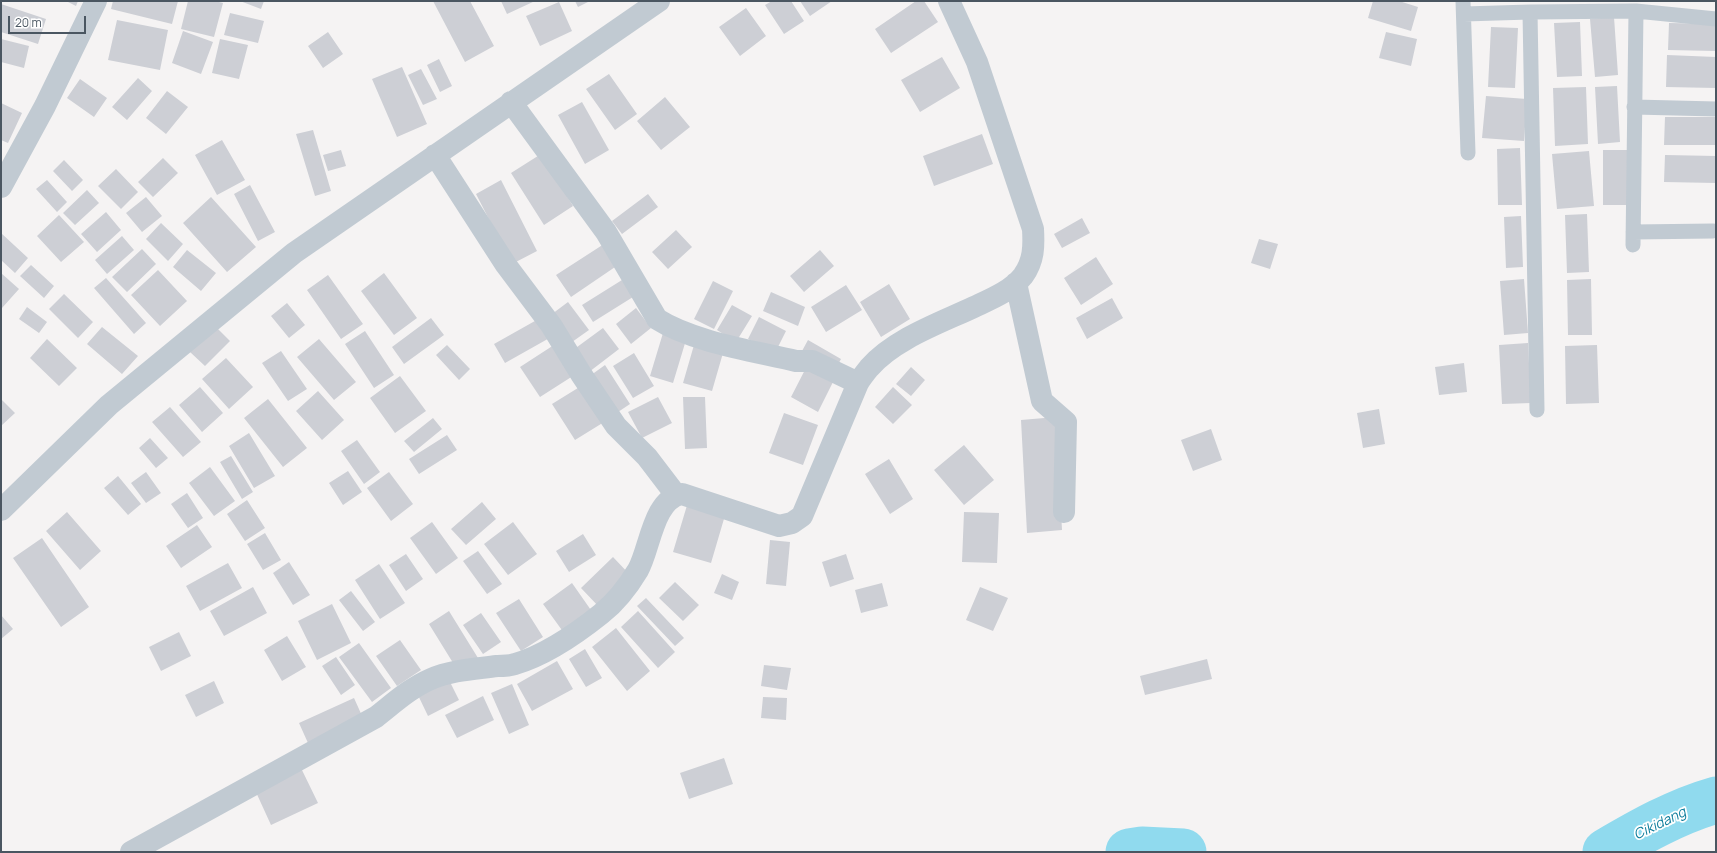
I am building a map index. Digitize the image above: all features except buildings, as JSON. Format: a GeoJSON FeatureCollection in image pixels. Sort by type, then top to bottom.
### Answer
{"type":"FeatureCollection","features":[{"type":"Feature","properties":{"kind":"street"},"geometry":{"type":"LineString","coordinates":[[1,187],[44,106],[96,1]]}},
{"type":"Feature","properties":{"kind":"street"},"geometry":{"type":"LineString","coordinates":[[1,510],[109,405],[294,253],[435,154],[659,1]]}},
{"type":"Feature","properties":{"kind":"street"},"geometry":{"type":"LineString","coordinates":[[130,852],[376,717],[403,695],[432,678],[452,672],[514,664],[535,656],[581,629],[608,608],[636,574],[658,516],[668,500],[676,496],[682,494],[779,526],[798,520],[802,516],[858,383],[868,368],[886,352],[899,344],[996,297],[1024,275],[1031,261],[1034,248],[1033,229],[977,62],[949,1]]}},
{"type":"Feature","properties":{"kind":"street"},"geometry":{"type":"LineString","coordinates":[[511,102],[606,232],[657,319],[670,328],[689,334],[796,361],[812,361],[858,383]]}},
{"type":"Feature","properties":{"kind":"street"},"geometry":{"type":"LineString","coordinates":[[435,154],[506,265],[551,325],[581,374],[616,426],[647,457],[676,496]]}},
{"type":"Feature","properties":{"kind":"street"},"geometry":{"type":"LineString","coordinates":[[1016,282],[1042,401],[1066,422],[1064,512]]}},
{"type":"Feature","properties":{"kind":"lane"},"geometry":{"type":"LineString","coordinates":[[1468,153],[1464,8],[1530,12],[1636,11],[1716,19]]}},
{"type":"Feature","properties":{"kind":"lane"},"geometry":{"type":"LineString","coordinates":[[1636,11],[1633,239],[1713,231]]}},
{"type":"Feature","properties":{"kind":"lane"},"geometry":{"type":"LineString","coordinates":[[1530,12],[1537,410]]}},
{"type":"Feature","properties":{"kind":"lane"},"geometry":{"type":"LineString","coordinates":[[1634,107],[1716,109]]}},
{"type":"Feature","properties":{"kind":"waterway","name":"Cikidang"},"geometry":{"type":"LineString","coordinates":[[1606,852],[1673,816],[1716,800]]}},
{"type":"Feature","properties":{"kind":"waterway","name":"Cikidang"},"geometry":{"type":"LineString","coordinates":[[1129,852],[1142,850],[1183,852]]}}]}
